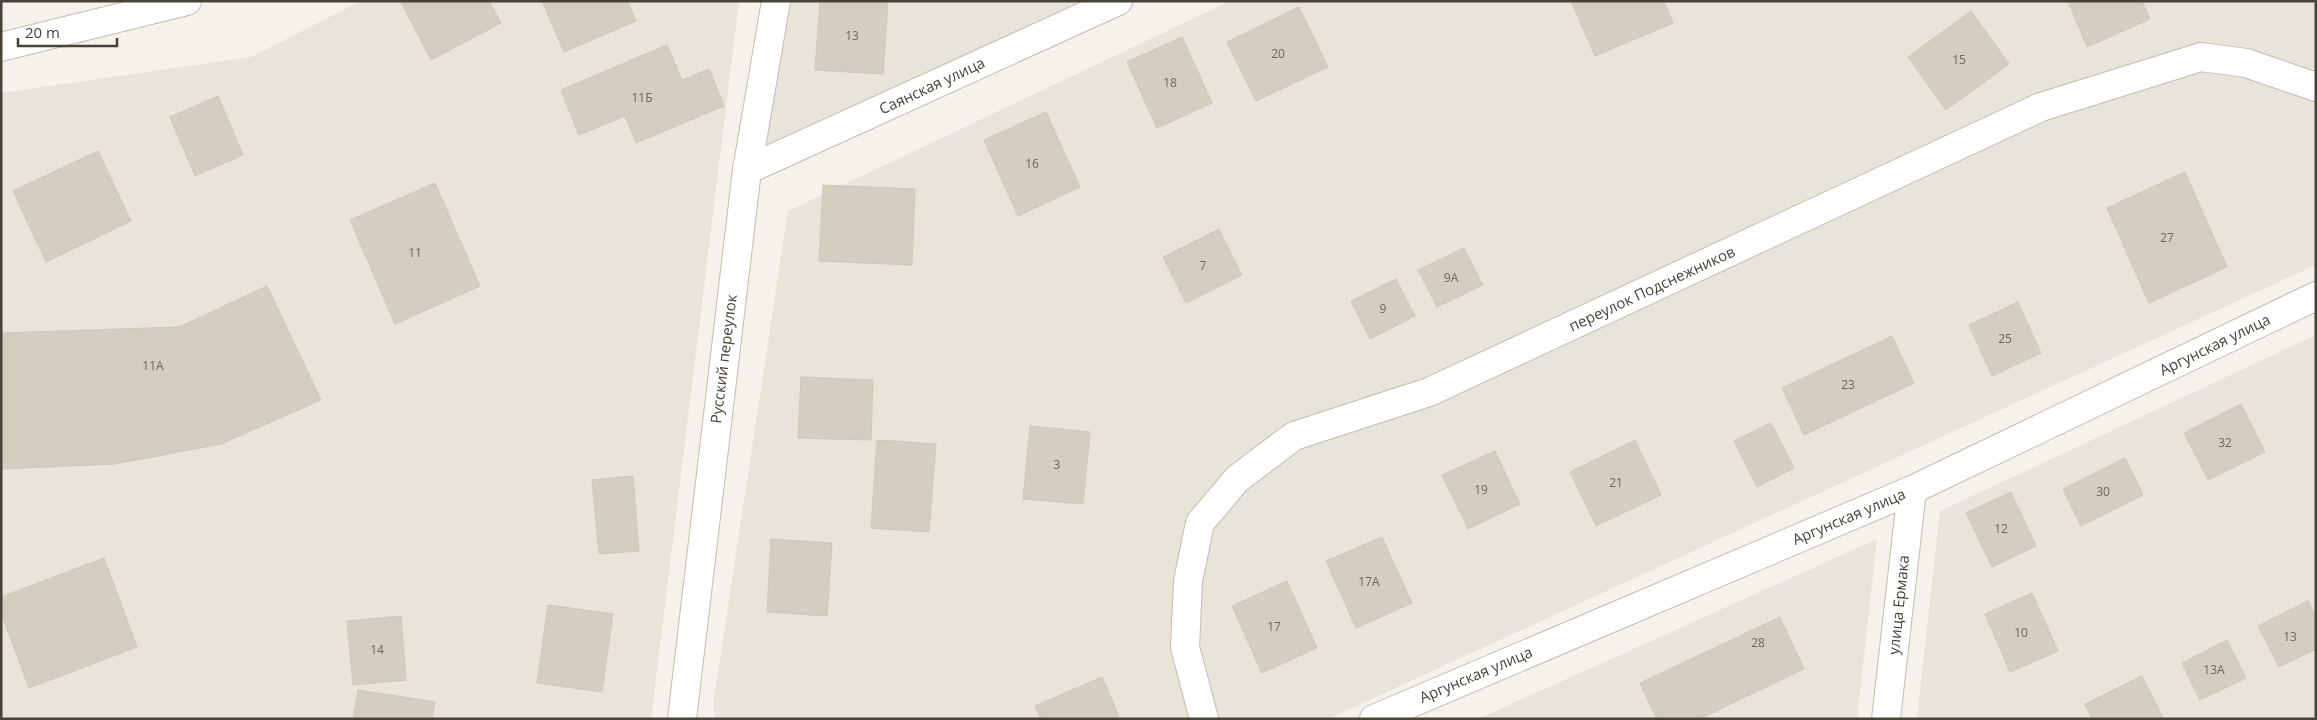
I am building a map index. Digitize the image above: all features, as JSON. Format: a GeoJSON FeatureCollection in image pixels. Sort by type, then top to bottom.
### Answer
{"type":"FeatureCollection","features":[{"type":"Feature","properties":{"kind":"street"},"geometry":{"type":"LineString","coordinates":[[1,47],[187,1]]}},
{"type":"Feature","properties":{"kind":"street","name":"Русский переулок"},"geometry":{"type":"LineString","coordinates":[[682,719],[747,170],[776,1]]}},
{"type":"Feature","properties":{"kind":"street","name":"Саянская улица"},"geometry":{"type":"LineString","coordinates":[[747,170],[1118,1]]}},
{"type":"Feature","properties":{"kind":"street","name":"переулок Подснежников"},"geometry":{"type":"LineString","coordinates":[[1204,719],[1185,647],[1188,581],[1200,522],[1237,479],[1294,436],[1429,392],[2041,107],[2201,57],[2246,63],[2316,87]]}},
{"type":"Feature","properties":{"kind":"street","name":"Аргунская улица"},"geometry":{"type":"LineString","coordinates":[[1374,719],[1912,490],[2316,296]]}},
{"type":"Feature","properties":{"kind":"street","name":"улица Ермака"},"geometry":{"type":"LineString","coordinates":[[1886,719],[1912,490]]}},
{"type":"Feature","properties":{"kind":"shaded area"},"geometry":{"type":"Polygon","coordinates":[[[361,1],[739,1],[651,719],[1,719],[1,93],[251,57],[361,1]]]}},
{"type":"Feature","properties":{"kind":"shaded area"},"geometry":{"type":"Polygon","coordinates":[[[762,1],[1081,1],[748,160],[762,1]]]}},
{"type":"Feature","properties":{"kind":"shaded area"},"geometry":{"type":"Polygon","coordinates":[[[1230,1],[2316,1],[2316,265],[1328,719],[716,719],[713,705],[788,211],[1230,1]]]}},
{"type":"Feature","properties":{"kind":"shaded area"},"geometry":{"type":"Polygon","coordinates":[[[2316,335],[2316,719],[1917,719],[1940,511],[2316,335]]]}},
{"type":"Feature","properties":{"kind":"shaded area"},"geometry":{"type":"Polygon","coordinates":[[[1877,539],[1857,719],[1478,719],[1877,539]]]}},
{"type":"Feature","properties":{"kind":"building"},"geometry":{"type":"Polygon","coordinates":[[[489,1],[501,23],[431,60],[401,2],[489,1]]]}},
{"type":"Feature","properties":{"kind":"building"},"geometry":{"type":"Polygon","coordinates":[[[542,1],[627,1],[636,21],[564,52],[542,1]]]}},
{"type":"Feature","properties":{"kind":"building"},"geometry":{"type":"Polygon","coordinates":[[[820,1],[888,1],[883,74],[815,70],[820,1]]]}},
{"type":"Feature","properties":{"kind":"building"},"geometry":{"type":"Polygon","coordinates":[[[1571,1],[1664,1],[1673,23],[1595,56],[1571,1]]]}},
{"type":"Feature","properties":{"kind":"building"},"geometry":{"type":"Polygon","coordinates":[[[2068,1],[2142,1],[2150,19],[2087,47],[2068,1]]]}},
{"type":"Feature","properties":{"kind":"building"},"geometry":{"type":"Polygon","coordinates":[[[1299,7],[1328,67],[1256,101],[1227,42],[1299,7]]]}},
{"type":"Feature","properties":{"kind":"building"},"geometry":{"type":"Polygon","coordinates":[[[1971,11],[2009,64],[1946,110],[1908,57],[1971,11]]]}},
{"type":"Feature","properties":{"kind":"building"},"geometry":{"type":"Polygon","coordinates":[[[1182,37],[1212,103],[1157,128],[1127,62],[1182,37]]]}},
{"type":"Feature","properties":{"kind":"building"},"geometry":{"type":"Polygon","coordinates":[[[667,45],[682,80],[709,69],[724,106],[636,143],[625,116],[579,135],[561,90],[667,45]]]}},
{"type":"Feature","properties":{"kind":"building"},"geometry":{"type":"Polygon","coordinates":[[[218,96],[243,155],[195,176],[170,117],[218,96]]]}},
{"type":"Feature","properties":{"kind":"building"},"geometry":{"type":"Polygon","coordinates":[[[1046,112],[1080,187],[1018,216],[984,140],[1046,112]]]}},
{"type":"Feature","properties":{"kind":"building"},"geometry":{"type":"Polygon","coordinates":[[[98,151],[131,221],[46,262],[13,191],[98,151]]]}},
{"type":"Feature","properties":{"kind":"building"},"geometry":{"type":"Polygon","coordinates":[[[2185,172],[2227,267],[2149,303],[2107,208],[2185,172]]]}},
{"type":"Feature","properties":{"kind":"building"},"geometry":{"type":"Polygon","coordinates":[[[435,183],[480,286],[395,324],[350,220],[435,183]]]}},
{"type":"Feature","properties":{"kind":"building"},"geometry":{"type":"Polygon","coordinates":[[[823,185],[915,189],[912,265],[819,261],[823,185]]]}},
{"type":"Feature","properties":{"kind":"building"},"geometry":{"type":"Polygon","coordinates":[[[1219,229],[1242,275],[1186,303],[1163,257],[1219,229]]]}},
{"type":"Feature","properties":{"kind":"building"},"geometry":{"type":"Polygon","coordinates":[[[1464,248],[1483,285],[1437,307],[1418,270],[1464,248]]]}},
{"type":"Feature","properties":{"kind":"building"},"geometry":{"type":"Polygon","coordinates":[[[1396,279],[1415,316],[1370,339],[1351,301],[1396,279]]]}},
{"type":"Feature","properties":{"kind":"building"},"geometry":{"type":"Polygon","coordinates":[[[267,286],[321,400],[221,444],[115,464],[1,469],[1,333],[179,327],[267,286]]]}},
{"type":"Feature","properties":{"kind":"building"},"geometry":{"type":"Polygon","coordinates":[[[2018,302],[2041,353],[1992,376],[1969,325],[2018,302]]]}},
{"type":"Feature","properties":{"kind":"building"},"geometry":{"type":"Polygon","coordinates":[[[1892,336],[1914,383],[1804,435],[1782,388],[1892,336]]]}},
{"type":"Feature","properties":{"kind":"building"},"geometry":{"type":"Polygon","coordinates":[[[801,377],[873,380],[871,440],[798,438],[801,377]]]}},
{"type":"Feature","properties":{"kind":"building"},"geometry":{"type":"Polygon","coordinates":[[[2241,404],[2265,452],[2208,480],[2184,433],[2241,404]]]}},
{"type":"Feature","properties":{"kind":"building"},"geometry":{"type":"Polygon","coordinates":[[[1771,423],[1794,468],[1757,487],[1734,441],[1771,423]]]}},
{"type":"Feature","properties":{"kind":"building"},"geometry":{"type":"Polygon","coordinates":[[[1030,426],[1090,432],[1083,504],[1023,499],[1030,426]]]}},
{"type":"Feature","properties":{"kind":"building"},"geometry":{"type":"Polygon","coordinates":[[[877,440],[936,444],[929,532],[871,528],[877,440]]]}},
{"type":"Feature","properties":{"kind":"building"},"geometry":{"type":"Polygon","coordinates":[[[1635,440],[1661,495],[1596,526],[1570,472],[1635,440]]]}},
{"type":"Feature","properties":{"kind":"building"},"geometry":{"type":"Polygon","coordinates":[[[1495,451],[1520,504],[1468,529],[1442,475],[1495,451]]]}},
{"type":"Feature","properties":{"kind":"building"},"geometry":{"type":"Polygon","coordinates":[[[2125,458],[2143,495],[2081,526],[2063,489],[2125,458]]]}},
{"type":"Feature","properties":{"kind":"building"},"geometry":{"type":"Polygon","coordinates":[[[633,476],[639,551],[599,554],[592,480],[633,476]]]}},
{"type":"Feature","properties":{"kind":"building"},"geometry":{"type":"Polygon","coordinates":[[[2011,492],[2036,546],[1992,567],[1966,513],[2011,492]]]}},
{"type":"Feature","properties":{"kind":"building"},"geometry":{"type":"Polygon","coordinates":[[[1382,537],[1412,603],[1356,628],[1326,561],[1382,537]]]}},
{"type":"Feature","properties":{"kind":"building"},"geometry":{"type":"Polygon","coordinates":[[[771,539],[832,543],[827,616],[767,612],[771,539]]]}},
{"type":"Feature","properties":{"kind":"building"},"geometry":{"type":"Polygon","coordinates":[[[104,558],[137,647],[29,688],[1,613],[1,597],[104,558]]]}},
{"type":"Feature","properties":{"kind":"building"},"geometry":{"type":"Polygon","coordinates":[[[1287,581],[1317,648],[1262,673],[1232,606],[1287,581]]]}},
{"type":"Feature","properties":{"kind":"building"},"geometry":{"type":"Polygon","coordinates":[[[2032,593],[2058,651],[2010,672],[1985,614],[2032,593]]]}},
{"type":"Feature","properties":{"kind":"building"},"geometry":{"type":"Polygon","coordinates":[[[2308,601],[2316,617],[2316,649],[2279,667],[2258,626],[2308,601]]]}},
{"type":"Feature","properties":{"kind":"building"},"geometry":{"type":"Polygon","coordinates":[[[548,605],[613,614],[602,692],[537,683],[548,605]]]}},
{"type":"Feature","properties":{"kind":"building"},"geometry":{"type":"Polygon","coordinates":[[[401,616],[406,680],[353,685],[347,621],[401,616]]]}},
{"type":"Feature","properties":{"kind":"building"},"geometry":{"type":"Polygon","coordinates":[[[1780,617],[1804,669],[1699,719],[1657,719],[1640,683],[1780,617]]]}},
{"type":"Feature","properties":{"kind":"building"},"geometry":{"type":"Polygon","coordinates":[[[2227,640],[2246,678],[2200,700],[2182,663],[2227,640]]]}},
{"type":"Feature","properties":{"kind":"building"},"geometry":{"type":"Polygon","coordinates":[[[2142,676],[2164,719],[2092,719],[2085,704],[2142,676]]]}},
{"type":"Feature","properties":{"kind":"building"},"geometry":{"type":"Polygon","coordinates":[[[1102,677],[1120,719],[1041,719],[1035,706],[1102,677]]]}},
{"type":"Feature","properties":{"kind":"building"},"geometry":{"type":"Polygon","coordinates":[[[358,690],[435,702],[432,719],[353,719],[358,690]]]}}]}
